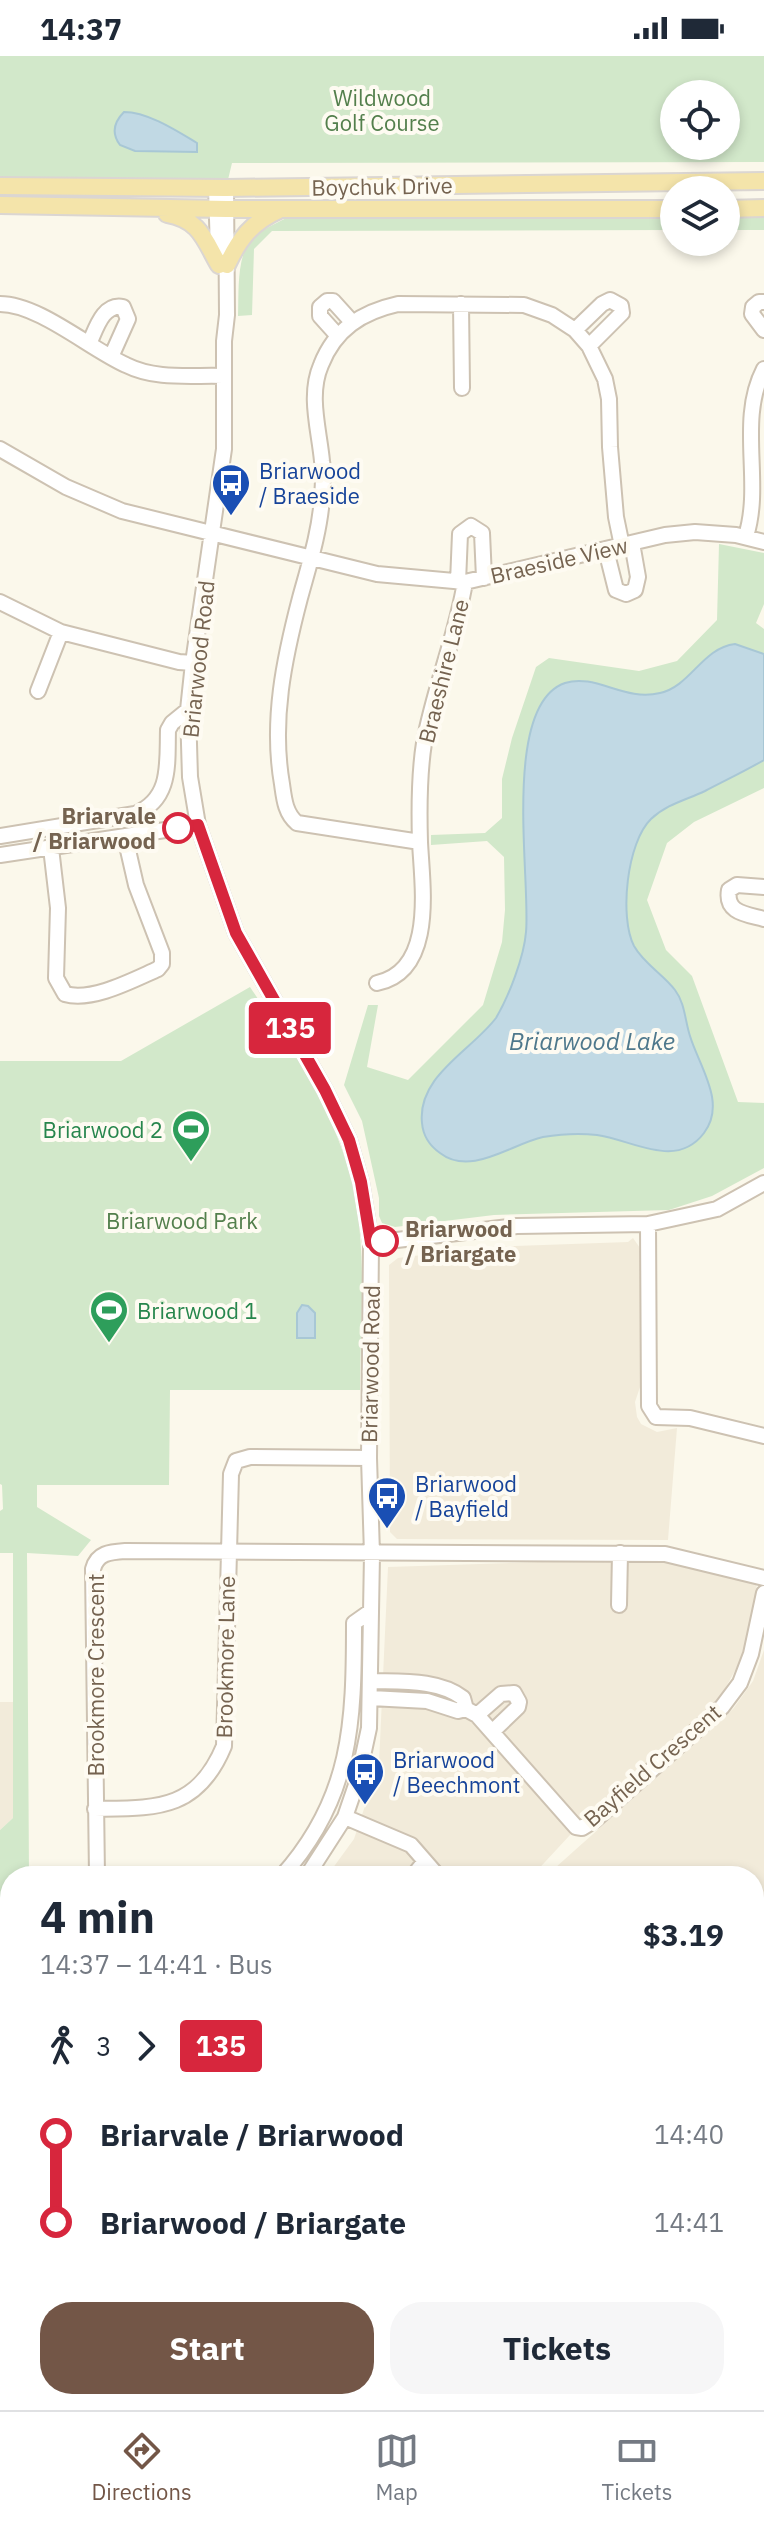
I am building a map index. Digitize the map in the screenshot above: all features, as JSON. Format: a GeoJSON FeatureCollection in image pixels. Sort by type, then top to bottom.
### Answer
{"type":"FeatureCollection","features":[{"type":"Feature","properties":{"kind":"main road","name":"Boychuk Drive"},"geometry":{"type":"LineString","coordinates":[[0,186],[221,188],[764,181]]}},
{"type":"Feature","properties":{"kind":"main road","name":"Boychuk Drive"},"geometry":{"type":"LineString","coordinates":[[0,205],[222,209],[660,209]]}},
{"type":"Feature","properties":{"kind":"main road"},"geometry":{"type":"LineString","coordinates":[[134,208],[187,220],[203,236],[223,265],[239,240],[259,220],[287,207]]}},
{"type":"Feature","properties":{"kind":"main road"},"geometry":{"type":"LineString","coordinates":[[740,209],[764,208]]}},
{"type":"Feature","properties":{"kind":"street","name":"Briarwood Road"},"geometry":{"type":"LineString","coordinates":[[221,188],[223,265],[219,323],[224,341],[224,449],[188,710],[190,777],[198,825],[236,933],[325,1090],[349,1140],[361,1182],[371,1243],[371,1698],[364,1754],[345,1817],[313,1866]]}},
{"type":"Feature","properties":{"kind":"street"},"geometry":{"type":"LineString","coordinates":[[575,330],[602,304],[610,300],[621,306],[622,313],[618,320],[589,346]]}},
{"type":"Feature","properties":{"kind":"street"},"geometry":{"type":"LineString","coordinates":[[338,336],[320,316],[320,307],[327,301],[333,301],[352,322]]}},
{"type":"Feature","properties":{"kind":"street"},"geometry":{"type":"LineString","coordinates":[[764,302],[753,307],[752,314],[764,330]]}},
{"type":"Feature","properties":{"kind":"street"},"geometry":{"type":"LineString","coordinates":[[0,304],[18,306],[36,313],[111,357],[150,374],[223,376]]}},
{"type":"Feature","properties":{"kind":"street"},"geometry":{"type":"LineString","coordinates":[[420,842],[297,823],[290,817],[281,777],[279,705],[284,665],[318,529],[323,476],[315,384],[324,358],[338,336],[352,322],[378,309],[398,304],[524,305],[552,315],[575,330],[589,346],[605,379],[609,399],[611,461],[627,544],[638,577],[635,590],[626,594],[616,590],[606,550]]}},
{"type":"Feature","properties":{"kind":"street"},"geometry":{"type":"LineString","coordinates":[[461,304],[462,388]]}},
{"type":"Feature","properties":{"kind":"street"},"geometry":{"type":"LineString","coordinates":[[89,344],[106,309],[116,305],[123,307],[128,319],[111,357]]}},
{"type":"Feature","properties":{"kind":"street"},"geometry":{"type":"LineString","coordinates":[[746,536],[751,511],[750,417],[756,384],[764,369]]}},
{"type":"Feature","properties":{"kind":"street","name":"Braeside View"},"geometry":{"type":"LineString","coordinates":[[0,449],[93,500],[122,511],[377,574],[462,582],[665,535],[695,532],[746,536],[764,542]]}},
{"type":"Feature","properties":{"kind":"street","name":"Braeshire Lane"},"geometry":{"type":"LineString","coordinates":[[377,983],[389,981],[401,971],[413,955],[423,923],[421,765],[460,614],[460,534],[471,526],[482,533],[484,578]]}},
{"type":"Feature","properties":{"kind":"street"},"geometry":{"type":"LineString","coordinates":[[0,602],[61,632],[193,663]]}},
{"type":"Feature","properties":{"kind":"street"},"geometry":{"type":"LineString","coordinates":[[38,691],[61,632]]}},
{"type":"Feature","properties":{"kind":"street"},"geometry":{"type":"LineString","coordinates":[[0,836],[145,810],[158,797],[167,780],[168,730],[188,710]]}},
{"type":"Feature","properties":{"kind":"street"},"geometry":{"type":"LineString","coordinates":[[0,855],[198,825]]}},
{"type":"Feature","properties":{"kind":"street"},"geometry":{"type":"LineString","coordinates":[[51,848],[58,908],[56,978],[65,994],[74,996],[117,988],[158,969],[162,964],[162,953],[136,885],[125,837]]}},
{"type":"Feature","properties":{"kind":"street"},"geometry":{"type":"LineString","coordinates":[[764,887],[737,885],[729,890],[728,898],[729,905],[736,911],[764,919]]}},
{"type":"Feature","properties":{"kind":"street"},"geometry":{"type":"LineString","coordinates":[[371,1243],[517,1226],[648,1224],[717,1209],[763,1186]]}},
{"type":"Feature","properties":{"kind":"street"},"geometry":{"type":"LineString","coordinates":[[648,1224],[649,1406],[656,1417],[690,1418],[764,1436]]}},
{"type":"Feature","properties":{"kind":"street","name":"Brookmore Lane"},"geometry":{"type":"LineString","coordinates":[[95,1809],[157,1807],[173,1802],[193,1790],[215,1769],[224,1746],[227,1714],[228,1554],[231,1474],[236,1461],[250,1457],[369,1458]]}},
{"type":"Feature","properties":{"kind":"street","name":"Brookmore Crescent"},"geometry":{"type":"LineString","coordinates":[[97,1866],[94,1563],[113,1552],[372,1554]]}},
{"type":"Feature","properties":{"kind":"street"},"geometry":{"type":"LineString","coordinates":[[619,1605],[620,1553]]}},
{"type":"Feature","properties":{"kind":"street"},"geometry":{"type":"LineString","coordinates":[[372,1554],[665,1554],[764,1578]]}},
{"type":"Feature","properties":{"kind":"street","name":"Bayfield Crescent"},"geometry":{"type":"LineString","coordinates":[[371,1681],[430,1685],[463,1698],[471,1712],[576,1827],[588,1826],[722,1707],[740,1683],[751,1654],[764,1593]]}},
{"type":"Feature","properties":{"kind":"street","name":"Briarwood Road"},"geometry":{"type":"LineString","coordinates":[[291,1866],[322,1822],[340,1779],[351,1731],[354,1623],[371,1611]]}},
{"type":"Feature","properties":{"kind":"street"},"geometry":{"type":"LineString","coordinates":[[371,1698],[407,1698],[471,1712],[501,1694],[514,1693],[518,1707],[492,1732]]}},
{"type":"Feature","properties":{"kind":"street"},"geometry":{"type":"LineString","coordinates":[[345,1817],[411,1845],[429,1866]]}},
{"type":"Feature","properties":{"kind":"street"},"geometry":{"type":"LineString","coordinates":[[421,1866],[425,1861]]}},
{"type":"Feature","properties":{"kind":"shaded area"},"geometry":{"type":"Polygon","coordinates":[[[633,1238],[640,1248],[640,1387],[635,1402],[637,1417],[641,1424],[657,1432],[677,1428],[668,1540],[397,1539],[390,1532],[389,1265],[398,1258],[485,1247],[628,1242],[633,1238]]]}},
{"type":"Feature","properties":{"kind":"shaded area"},"geometry":{"type":"Polygon","coordinates":[[[663,1558],[757,1583],[748,1647],[716,1705],[583,1821],[541,1866],[334,1866],[354,1839],[379,1764],[388,1567],[663,1558]]]}},
{"type":"Feature","properties":{"kind":"shaded area"},"geometry":{"type":"Polygon","coordinates":[[[764,1650],[764,1866],[557,1866],[733,1709],[753,1681],[764,1650]]]}},
{"type":"Feature","properties":{"kind":"shaded area"},"geometry":{"type":"Polygon","coordinates":[[[0,1702],[13,1702],[13,1818],[0,1830],[0,1702]]]}},
{"type":"Feature","properties":{"kind":"green space","name":"Wildwood Golf Course"},"geometry":{"type":"Polygon","coordinates":[[[0,56],[764,56],[764,162],[232,163],[226,188],[0,189],[0,56]]]}},
{"type":"Feature","properties":{"kind":"green space"},"geometry":{"type":"Polygon","coordinates":[[[764,214],[764,230],[740,230],[740,215],[764,214]]]}},
{"type":"Feature","properties":{"kind":"green space"},"geometry":{"type":"Polygon","coordinates":[[[292,215],[660,215],[660,230],[272,231],[254,249],[252,315],[238,316],[242,260],[250,239],[256,230],[259,232],[292,215]]]}},
{"type":"Feature","properties":{"kind":"green space"},"geometry":{"type":"Polygon","coordinates":[[[719,544],[764,553],[764,604],[756,623],[764,629],[764,788],[694,822],[667,843],[647,900],[666,950],[692,976],[738,1102],[764,1103],[764,1168],[712,1196],[669,1210],[494,1215],[395,1227],[382,1223],[362,1121],[344,1085],[368,1005],[378,1005],[367,1067],[408,1080],[483,1005],[502,942],[504,857],[487,841],[431,845],[431,835],[485,833],[502,818],[502,779],[536,667],[549,658],[639,671],[677,661],[717,620],[719,544]]]}},
{"type":"Feature","properties":{"kind":"green space","name":"Briarwood Park"},"geometry":{"type":"Polygon","coordinates":[[[250,987],[316,1091],[337,1135],[353,1186],[361,1243],[360,1390],[170,1390],[169,1485],[37,1485],[37,1507],[91,1540],[78,1556],[27,1553],[29,1866],[0,1866],[0,1830],[13,1818],[13,1553],[0,1553],[0,1511],[3,1509],[0,1484],[0,1061],[121,1061],[250,987]]]}},
{"type":"Feature","properties":{"kind":"water"},"geometry":{"type":"Polygon","coordinates":[[[124,112],[143,115],[171,128],[197,143],[197,152],[135,151],[120,145],[115,128],[124,112]]]}},
{"type":"Feature","properties":{"kind":"water","name":"Briarwood Lake"},"geometry":{"type":"Polygon","coordinates":[[[735,644],[764,654],[764,760],[670,806],[651,819],[636,844],[626,899],[629,933],[634,946],[678,995],[709,1084],[713,1109],[704,1133],[681,1150],[654,1150],[597,1135],[577,1134],[543,1137],[491,1157],[465,1162],[440,1153],[428,1140],[422,1123],[428,1091],[448,1065],[496,1018],[511,988],[522,953],[526,932],[523,797],[526,758],[533,724],[545,698],[565,683],[577,681],[634,694],[660,693],[680,683],[714,652],[735,644]]]}},
{"type":"Feature","properties":{"kind":"water"},"geometry":{"type":"Polygon","coordinates":[[[302,1305],[315,1313],[315,1338],[297,1338],[297,1313],[302,1305]]]}},
{"type":"Feature","properties":{"kind":"bus line","name":"135"},"geometry":{"type":"LineString","coordinates":[[178,828],[198,825],[236,933],[325,1090],[349,1140],[361,1182],[371,1243],[383,1241]]}},
{"type":"Feature","properties":{"kind":"place","name":"Briarwood / Braeside"},"geometry":{"type":"Point","coordinates":[231,517]}},
{"type":"Feature","properties":{"kind":"place","name":"Briarvale / Briarwood"},"geometry":{"type":"Point","coordinates":[178,828]}},
{"type":"Feature","properties":{"kind":"place","name":"Briarwood 2"},"geometry":{"type":"Point","coordinates":[191,1163]}},
{"type":"Feature","properties":{"kind":"place","name":"Briarwood / Briargate"},"geometry":{"type":"Point","coordinates":[383,1241]}},
{"type":"Feature","properties":{"kind":"place","name":"Briarwood 1"},"geometry":{"type":"Point","coordinates":[109,1344]}},
{"type":"Feature","properties":{"kind":"place","name":"Briarwood / Bayfield"},"geometry":{"type":"Point","coordinates":[387,1530]}},
{"type":"Feature","properties":{"kind":"place","name":"Briarwood / Beechmont"},"geometry":{"type":"Point","coordinates":[365,1806]}}]}
